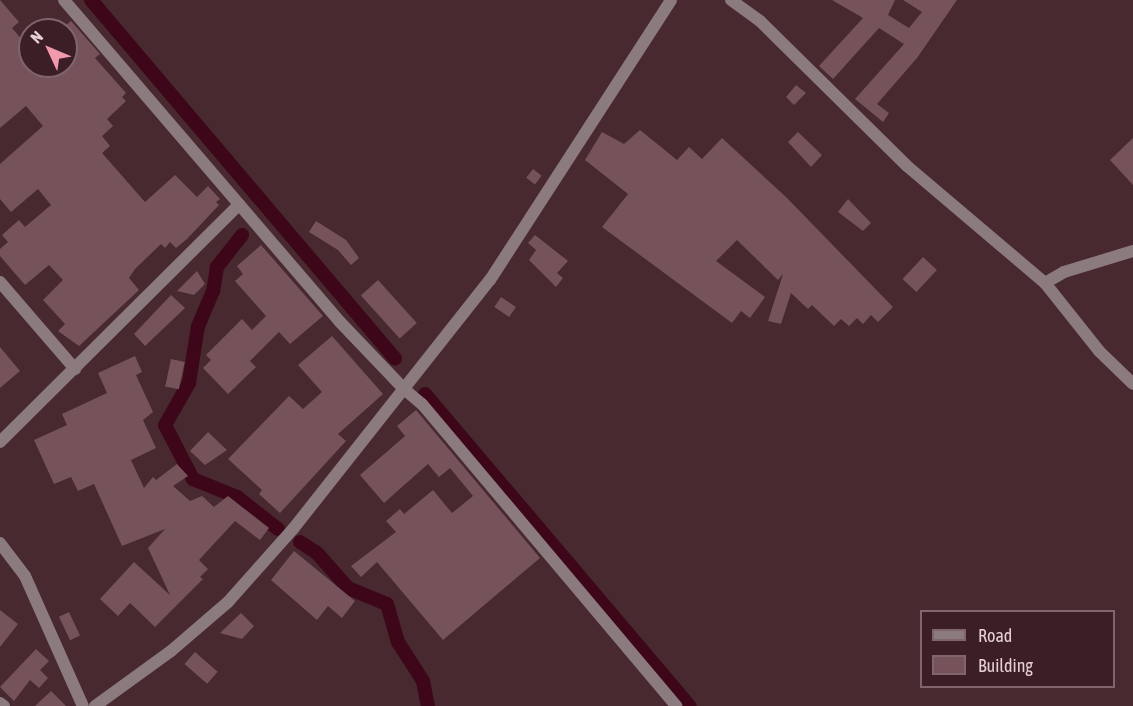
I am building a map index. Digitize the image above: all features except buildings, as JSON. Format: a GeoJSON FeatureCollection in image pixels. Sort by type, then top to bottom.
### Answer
{"type":"FeatureCollection","features":[{"type":"Feature","properties":{"kind":"street"},"geometry":{"type":"LineString","coordinates":[[64,0],[340,322],[404,389],[422,404],[676,706]]}},
{"type":"Feature","properties":{"kind":"street"},"geometry":{"type":"LineString","coordinates":[[95,706],[171,651],[228,602],[293,530],[490,280],[671,0]]}},
{"type":"Feature","properties":{"kind":"street"},"geometry":{"type":"LineString","coordinates":[[731,0],[760,21],[907,166],[1045,283],[1099,351],[1133,384]]}},
{"type":"Feature","properties":{"kind":"street"},"geometry":{"type":"LineString","coordinates":[[0,442],[239,205]]}},
{"type":"Feature","properties":{"kind":"street"},"geometry":{"type":"LineString","coordinates":[[1045,283],[1064,272],[1133,251]]}},
{"type":"Feature","properties":{"kind":"street"},"geometry":{"type":"LineString","coordinates":[[0,282],[75,369]]}},
{"type":"Feature","properties":{"kind":"street"},"geometry":{"type":"LineString","coordinates":[[0,543],[25,576],[83,706]]}},
{"type":"Feature","properties":{"kind":"street"},"geometry":{"type":"LineString","coordinates":[[0,703],[4,706]]}},
{"type":"Feature","properties":{"kind":"waterway"},"geometry":{"type":"LineString","coordinates":[[91,0],[395,358]]}},
{"type":"Feature","properties":{"kind":"waterway"},"geometry":{"type":"LineString","coordinates":[[242,235],[217,267],[213,291],[198,326],[189,383],[165,425],[193,479],[237,497],[278,529]]}},
{"type":"Feature","properties":{"kind":"waterway"},"geometry":{"type":"LineString","coordinates":[[425,394],[690,706]]}},
{"type":"Feature","properties":{"kind":"waterway"},"geometry":{"type":"LineString","coordinates":[[300,542],[317,553],[348,588],[387,604],[398,642],[423,681],[428,706]]}}]}
